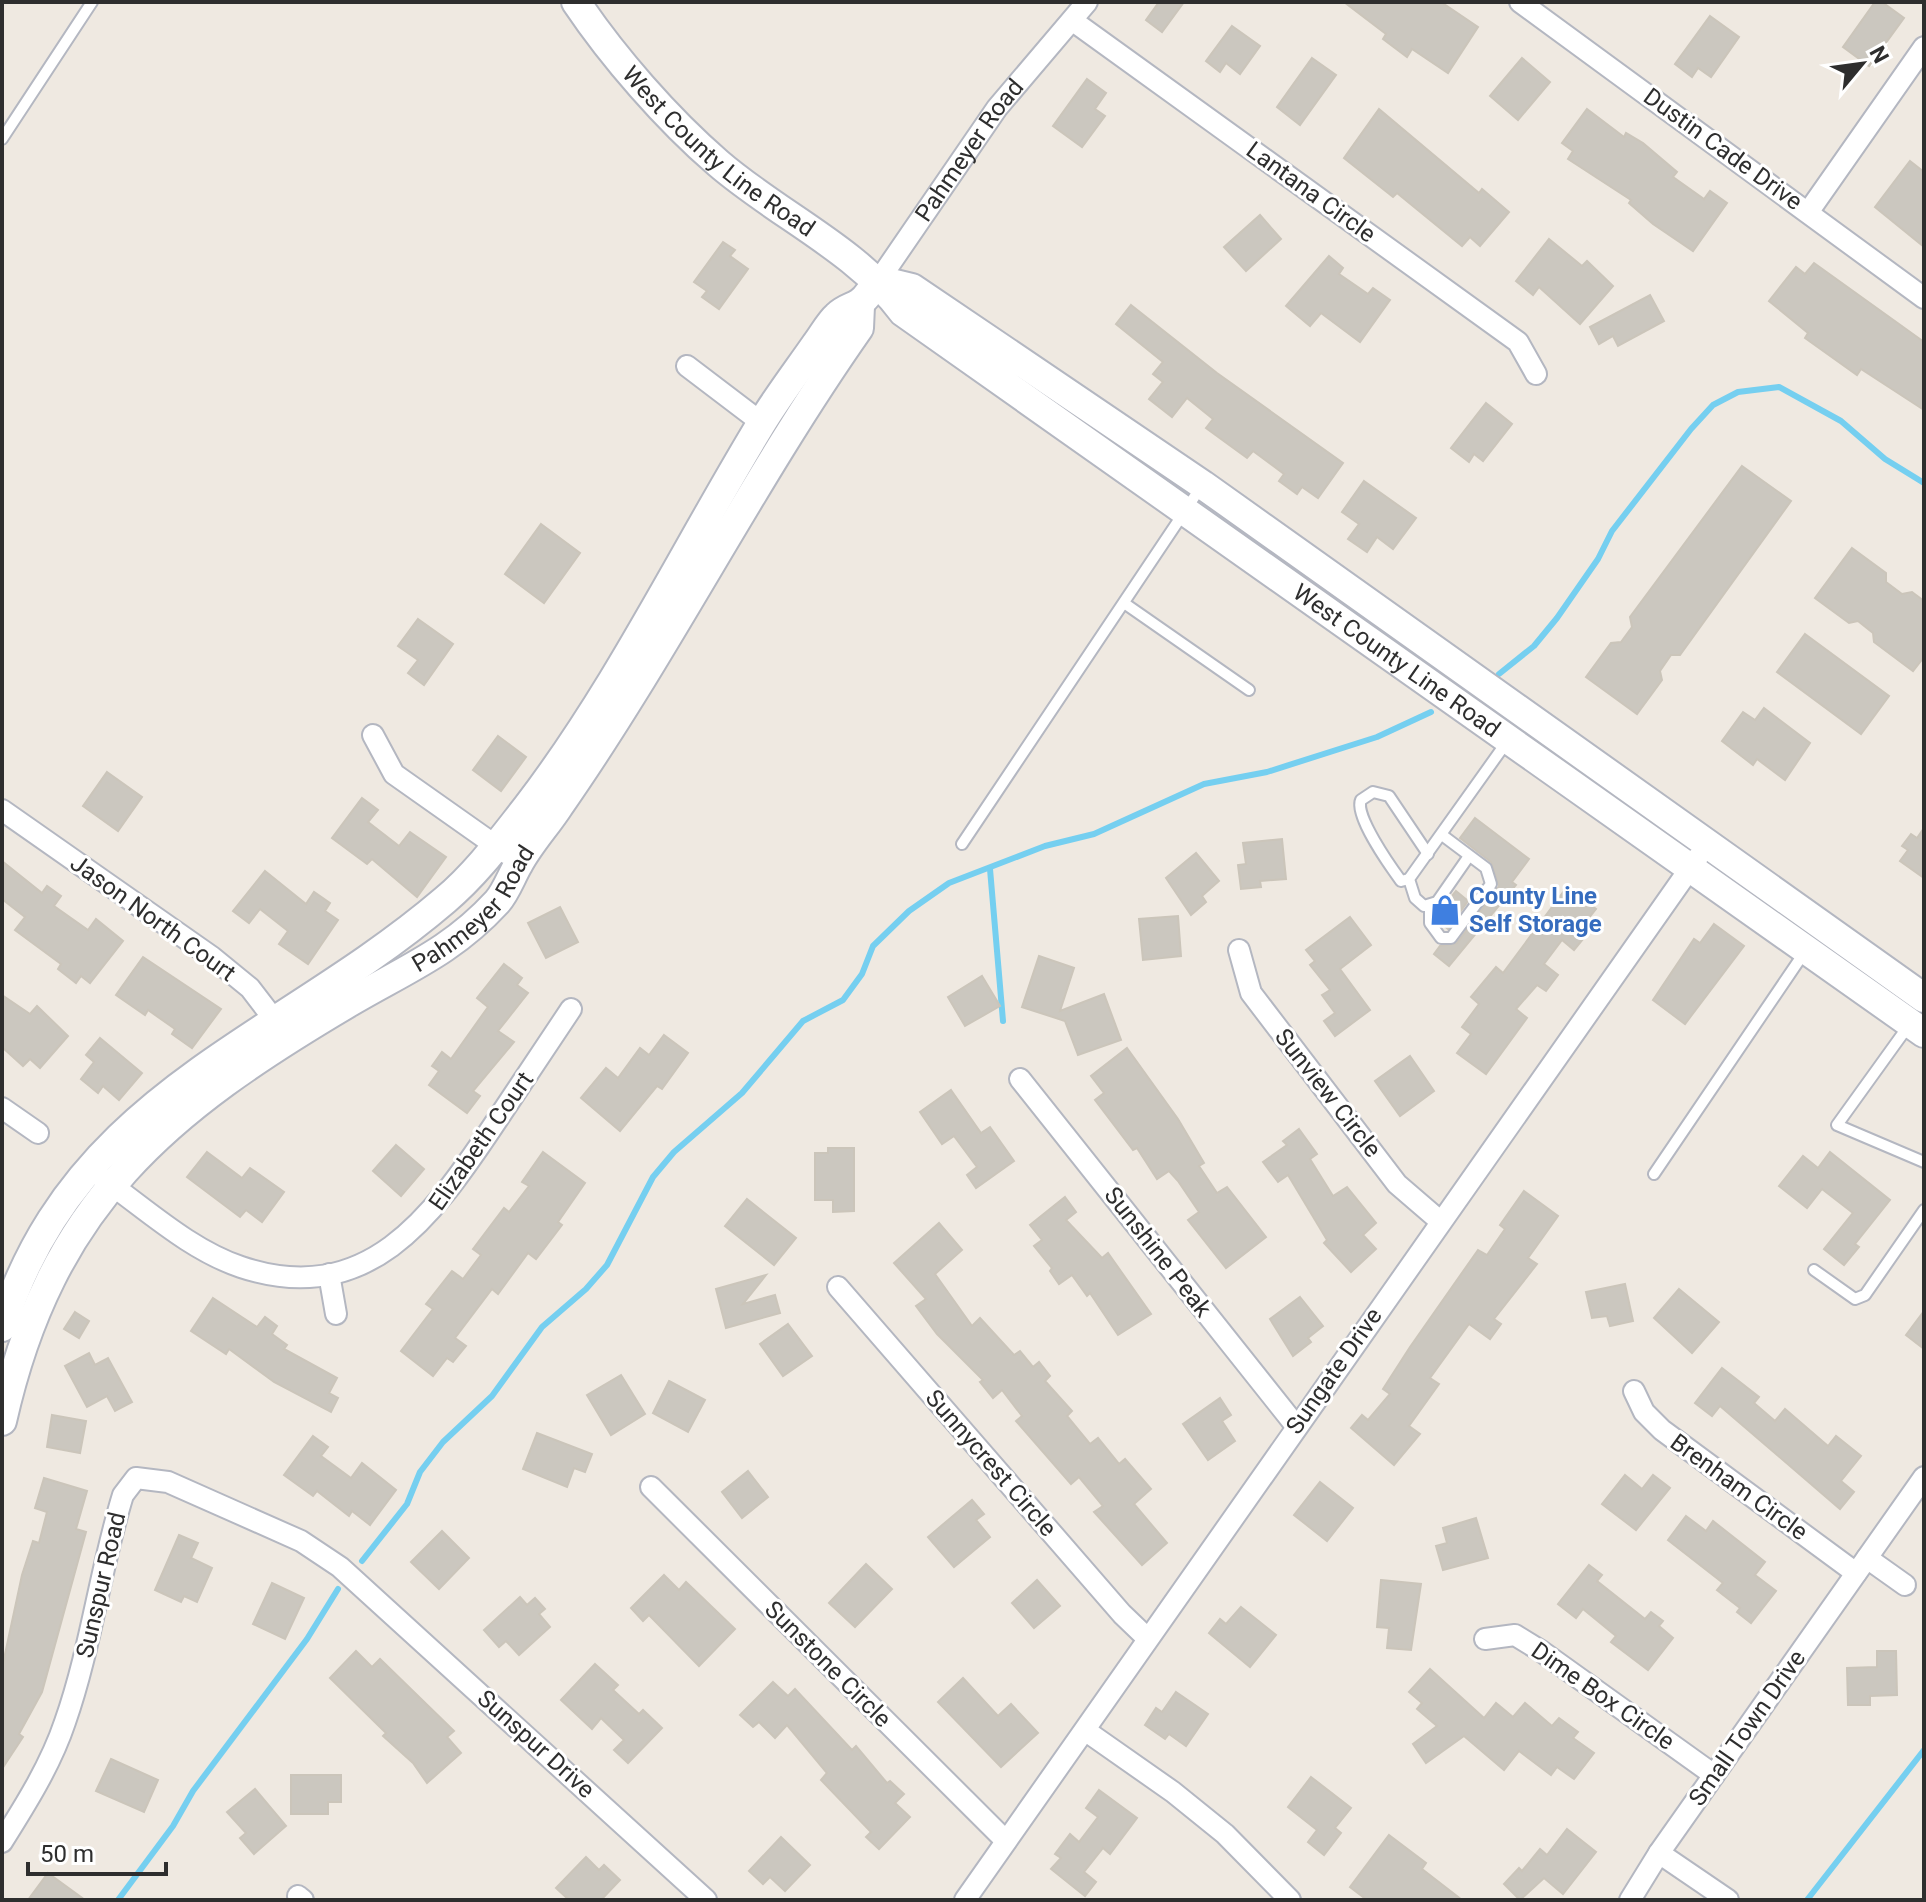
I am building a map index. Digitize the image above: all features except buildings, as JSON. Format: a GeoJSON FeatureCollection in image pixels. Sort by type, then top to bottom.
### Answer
{"type":"FeatureCollection","features":[{"type":"Feature","properties":{"kind":"main road","name":"West County Line Road"},"geometry":{"type":"LineString","coordinates":[[576,2],[624,65],[717,163],[879,280],[903,312],[1187,511],[1517,727],[1707,844],[1924,998]]}},
{"type":"Feature","properties":{"kind":"main road","name":"West County Line Road"},"geometry":{"type":"LineString","coordinates":[[879,280],[912,288],[1203,485],[1517,727],[1691,867],[1917,1028]]}},
{"type":"Feature","properties":{"kind":"main road","name":"Pahmeyer Road"},"geometry":{"type":"LineString","coordinates":[[508,854],[629,704],[762,473],[859,328],[860,306],[879,280]]}},
{"type":"Feature","properties":{"kind":"main road","name":"Pahmeyer Road"},"geometry":{"type":"LineString","coordinates":[[2,1327],[33,1253],[100,1177],[176,1120],[283,1031],[418,967],[449,945],[500,899],[508,854],[554,770],[606,692],[762,423],[838,314],[860,306]]}},
{"type":"Feature","properties":{"kind":"main road","name":"Pahmeyer Road"},"geometry":{"type":"LineString","coordinates":[[2,1421],[6,1385],[37,1304],[78,1228],[100,1177]]}},
{"type":"Feature","properties":{"kind":"street","name":"Pahmeyer Road"},"geometry":{"type":"LineString","coordinates":[[879,280],[997,108],[1087,2]]}},
{"type":"Feature","properties":{"kind":"street","name":"Dustin Cade Drive"},"geometry":{"type":"LineString","coordinates":[[1520,2],[1924,298]]}},
{"type":"Feature","properties":{"kind":"street","name":"Lantana Circle"},"geometry":{"type":"LineString","coordinates":[[1073,21],[1518,342],[1536,374]]}},
{"type":"Feature","properties":{"kind":"street"},"geometry":{"type":"LineString","coordinates":[[1809,211],[1924,47]]}},
{"type":"Feature","properties":{"kind":"street"},"geometry":{"type":"LineString","coordinates":[[687,366],[762,423]]}},
{"type":"Feature","properties":{"kind":"street"},"geometry":{"type":"LineString","coordinates":[[373,735],[394,774],[508,854]]}},
{"type":"Feature","properties":{"kind":"street","name":"Jason North Court"},"geometry":{"type":"LineString","coordinates":[[2,810],[212,957],[250,988],[283,1031]]}},
{"type":"Feature","properties":{"kind":"street","name":"Sungate Drive"},"geometry":{"type":"LineString","coordinates":[[965,1900],[1707,844]]}},
{"type":"Feature","properties":{"kind":"street","name":"Sunview Circle"},"geometry":{"type":"LineString","coordinates":[[1239,950],[1251,993],[1397,1184],[1440,1221]]}},
{"type":"Feature","properties":{"kind":"street","name":"Elizabeth Court"},"geometry":{"type":"LineString","coordinates":[[100,1177],[213,1255],[240,1267],[290,1277],[352,1269],[409,1233],[439,1204],[571,1009]]}},
{"type":"Feature","properties":{"kind":"street","name":"Sunshine Peak"},"geometry":{"type":"LineString","coordinates":[[1020,1079],[1296,1426]]}},
{"type":"Feature","properties":{"kind":"street"},"geometry":{"type":"LineString","coordinates":[[2,1108],[38,1133]]}},
{"type":"Feature","properties":{"kind":"street"},"geometry":{"type":"LineString","coordinates":[[329,1274],[336,1314]]}},
{"type":"Feature","properties":{"kind":"street","name":"Sunnycrest Circle"},"geometry":{"type":"LineString","coordinates":[[838,1287],[1122,1614],[1147,1638]]}},
{"type":"Feature","properties":{"kind":"street","name":"Brenham Circle"},"geometry":{"type":"LineString","coordinates":[[1634,1391],[1644,1412],[1662,1430],[1862,1566]]}},
{"type":"Feature","properties":{"kind":"street","name":"Small Town Drive"},"geometry":{"type":"LineString","coordinates":[[1630,1900],[1659,1853],[1924,1477]]}},
{"type":"Feature","properties":{"kind":"street","name":"Sunspur Road"},"geometry":{"type":"LineString","coordinates":[[2,1842],[65,1724],[92,1630],[119,1507],[128,1485],[136,1478],[168,1482],[301,1541],[366,1589]]}},
{"type":"Feature","properties":{"kind":"street","name":"Sunstone Circle"},"geometry":{"type":"LineString","coordinates":[[651,1487],[1006,1841]]}},
{"type":"Feature","properties":{"kind":"street"},"geometry":{"type":"LineString","coordinates":[[1862,1566],[1905,1585]]}},
{"type":"Feature","properties":{"kind":"street","name":"Sunspur Drive"},"geometry":{"type":"LineString","coordinates":[[366,1589],[706,1900]]}},
{"type":"Feature","properties":{"kind":"street","name":"Dime Box Circle"},"geometry":{"type":"LineString","coordinates":[[1485,1639],[1515,1635],[1714,1775]]}},
{"type":"Feature","properties":{"kind":"street"},"geometry":{"type":"LineString","coordinates":[[1086,1731],[1173,1792],[1225,1834],[1290,1900]]}},
{"type":"Feature","properties":{"kind":"street"},"geometry":{"type":"LineString","coordinates":[[1659,1853],[1728,1900]]}},
{"type":"Feature","properties":{"kind":"lane"},"geometry":{"type":"LineString","coordinates":[[2,139],[92,2]]}},
{"type":"Feature","properties":{"kind":"lane"},"geometry":{"type":"LineString","coordinates":[[962,844],[1203,485]]}},
{"type":"Feature","properties":{"kind":"lane"},"geometry":{"type":"LineString","coordinates":[[1124,603],[1249,690]]}},
{"type":"Feature","properties":{"kind":"lane"},"geometry":{"type":"LineString","coordinates":[[1428,854],[1389,796],[1373,792],[1361,800],[1360,813],[1394,871],[1401,881],[1409,879],[1428,854],[1442,835],[1517,727]]}},
{"type":"Feature","properties":{"kind":"lane"},"geometry":{"type":"LineString","coordinates":[[1409,879],[1415,898],[1430,908],[1433,930],[1441,938],[1451,938],[1491,884],[1486,868],[1442,835]]}},
{"type":"Feature","properties":{"kind":"lane"},"geometry":{"type":"LineString","coordinates":[[1430,908],[1469,856]]}},
{"type":"Feature","properties":{"kind":"lane"},"geometry":{"type":"LineString","coordinates":[[1654,1174],[1807,949]]}},
{"type":"Feature","properties":{"kind":"lane"},"geometry":{"type":"LineString","coordinates":[[1917,1028],[1837,1125],[1924,1162]]}},
{"type":"Feature","properties":{"kind":"lane"},"geometry":{"type":"LineString","coordinates":[[1814,1270],[1855,1299],[1865,1295],[1924,1210]]}},
{"type":"Feature","properties":{"kind":"waterway"},"geometry":{"type":"LineString","coordinates":[[1499,674],[1534,646],[1557,618],[1598,559],[1612,531],[1691,429],[1713,405],[1738,392],[1779,387],[1841,421],[1885,459],[1924,483]]}},
{"type":"Feature","properties":{"kind":"waterway"},"geometry":{"type":"LineString","coordinates":[[362,1561],[407,1504],[420,1472],[443,1442],[492,1396],[542,1327],[586,1289],[607,1265],[653,1177],[674,1152],[742,1093],[803,1021],[843,1000],[862,974],[873,946],[909,911],[949,883],[1045,846],[1094,834],[1204,784],[1267,772],[1377,737],[1431,712]]}},
{"type":"Feature","properties":{"kind":"waterway"},"geometry":{"type":"LineString","coordinates":[[990,869],[1003,1021]]}},
{"type":"Feature","properties":{"kind":"waterway"},"geometry":{"type":"LineString","coordinates":[[118,1900],[173,1826],[193,1791],[307,1639],[338,1589]]}},
{"type":"Feature","properties":{"kind":"waterway"},"geometry":{"type":"LineString","coordinates":[[1807,1900],[1924,1750]]}},
{"type":"Feature","properties":{"kind":"place","name":"County Line Self Storage"},"geometry":{"type":"Point","coordinates":[1445,910]}}]}
